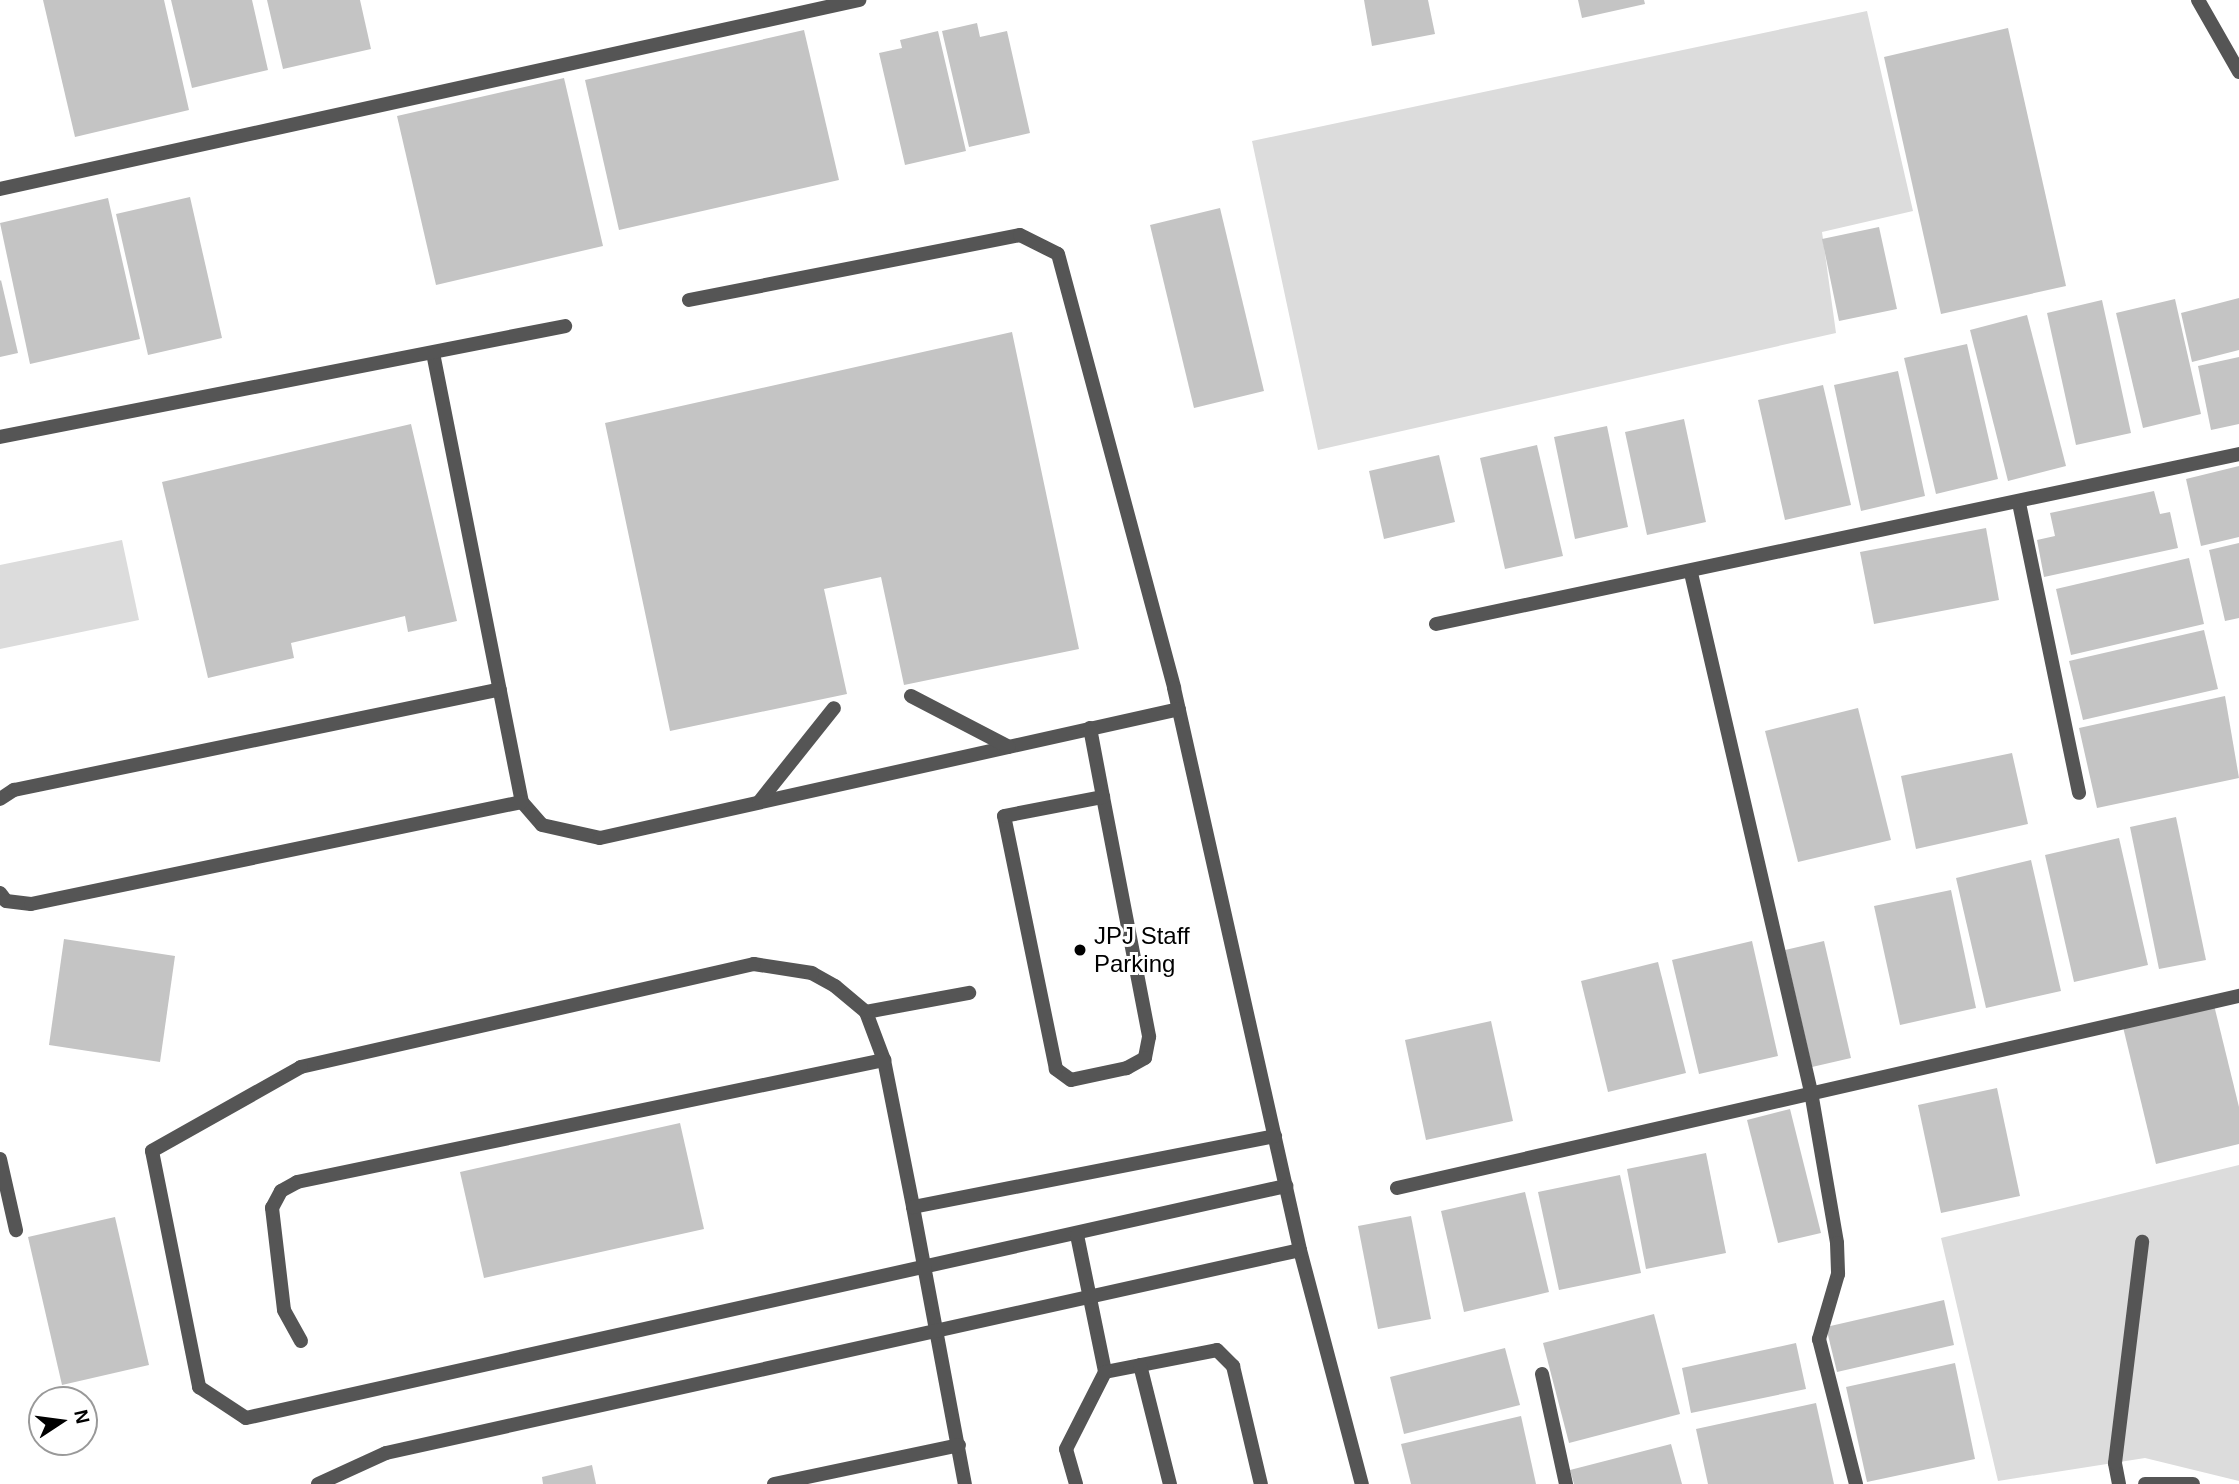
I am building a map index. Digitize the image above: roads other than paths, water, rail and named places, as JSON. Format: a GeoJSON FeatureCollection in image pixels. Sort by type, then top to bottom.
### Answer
{"type":"FeatureCollection","features":[{"type":"Feature","properties":{"kind":"street"},"geometry":{"type":"LineString","coordinates":[[0,189],[859,0]]}},
{"type":"Feature","properties":{"kind":"street"},"geometry":{"type":"LineString","coordinates":[[2198,0],[2239,72]]}},
{"type":"Feature","properties":{"kind":"street"},"geometry":{"type":"LineString","coordinates":[[689,300],[1020,235],[1058,254],[1179,709],[1300,1250],[1362,1484]]}},
{"type":"Feature","properties":{"kind":"street"},"geometry":{"type":"LineString","coordinates":[[0,437],[565,326]]}},
{"type":"Feature","properties":{"kind":"street"},"geometry":{"type":"LineString","coordinates":[[433,353],[522,802],[542,825],[600,838],[1179,709]]}},
{"type":"Feature","properties":{"kind":"street"},"geometry":{"type":"LineString","coordinates":[[1436,624],[1691,573],[2239,454]]}},
{"type":"Feature","properties":{"kind":"street"},"geometry":{"type":"LineString","coordinates":[[2019,503],[2079,793]]}},
{"type":"Feature","properties":{"kind":"street"},"geometry":{"type":"LineString","coordinates":[[1691,573],[1811,1091],[1838,1242],[1838,1274],[1819,1339],[1856,1484]]}},
{"type":"Feature","properties":{"kind":"street"},"geometry":{"type":"LineString","coordinates":[[0,799],[14,790],[500,689]]}},
{"type":"Feature","properties":{"kind":"street"},"geometry":{"type":"LineString","coordinates":[[911,695],[1009,747]]}},
{"type":"Feature","properties":{"kind":"street"},"geometry":{"type":"LineString","coordinates":[[759,802],[834,708]]}},
{"type":"Feature","properties":{"kind":"street"},"geometry":{"type":"LineString","coordinates":[[1090,728],[1149,1037],[1145,1058],[1127,1068],[1071,1080],[1056,1069],[1004,816],[1103,797]]}},
{"type":"Feature","properties":{"kind":"street"},"geometry":{"type":"LineString","coordinates":[[0,893],[6,901],[31,904],[522,802]]}},
{"type":"Feature","properties":{"kind":"street"},"geometry":{"type":"LineString","coordinates":[[965,1484],[927,1270],[884,1060],[866,1012],[812,973],[754,964],[335,1054],[219,1108],[152,1151],[199,1387],[246,1418],[927,1270],[1286,1186]]}},
{"type":"Feature","properties":{"kind":"street"},"geometry":{"type":"LineString","coordinates":[[866,1012],[969,993]]}},
{"type":"Feature","properties":{"kind":"street"},"geometry":{"type":"LineString","coordinates":[[1397,1188],[1811,1091],[2239,996]]}},
{"type":"Feature","properties":{"kind":"street"},"geometry":{"type":"LineString","coordinates":[[301,1340],[284,1310],[272,1208],[281,1191],[297,1182],[884,1060]]}},
{"type":"Feature","properties":{"kind":"street"},"geometry":{"type":"LineString","coordinates":[[914,1207],[1275,1136]]}},
{"type":"Feature","properties":{"kind":"street"},"geometry":{"type":"LineString","coordinates":[[0,1159],[16,1230]]}},
{"type":"Feature","properties":{"kind":"street"},"geometry":{"type":"LineString","coordinates":[[1076,1484],[1066,1449],[1105,1372],[1077,1235]]}},
{"type":"Feature","properties":{"kind":"street"},"geometry":{"type":"LineString","coordinates":[[2119,1484],[2115,1463],[2142,1242]]}},
{"type":"Feature","properties":{"kind":"street"},"geometry":{"type":"LineString","coordinates":[[318,1484],[387,1452],[937,1332],[1089,1293],[1300,1250]]}},
{"type":"Feature","properties":{"kind":"street"},"geometry":{"type":"LineString","coordinates":[[1105,1372],[1217,1350],[1233,1366],[1261,1484]]}},
{"type":"Feature","properties":{"kind":"street"},"geometry":{"type":"LineString","coordinates":[[1140,1366],[1170,1484]]}},
{"type":"Feature","properties":{"kind":"street"},"geometry":{"type":"LineString","coordinates":[[1542,1374],[1566,1484]]}},
{"type":"Feature","properties":{"kind":"street"},"geometry":{"type":"LineString","coordinates":[[774,1484],[959,1445]]}},
{"type":"Feature","properties":{"kind":"street"},"geometry":{"type":"LineString","coordinates":[[2145,1484],[2193,1484]]}},
{"type":"Feature","properties":{"kind":"place","name":"JPJ Staff Parking"},"geometry":{"type":"Point","coordinates":[1080,950]}}]}
